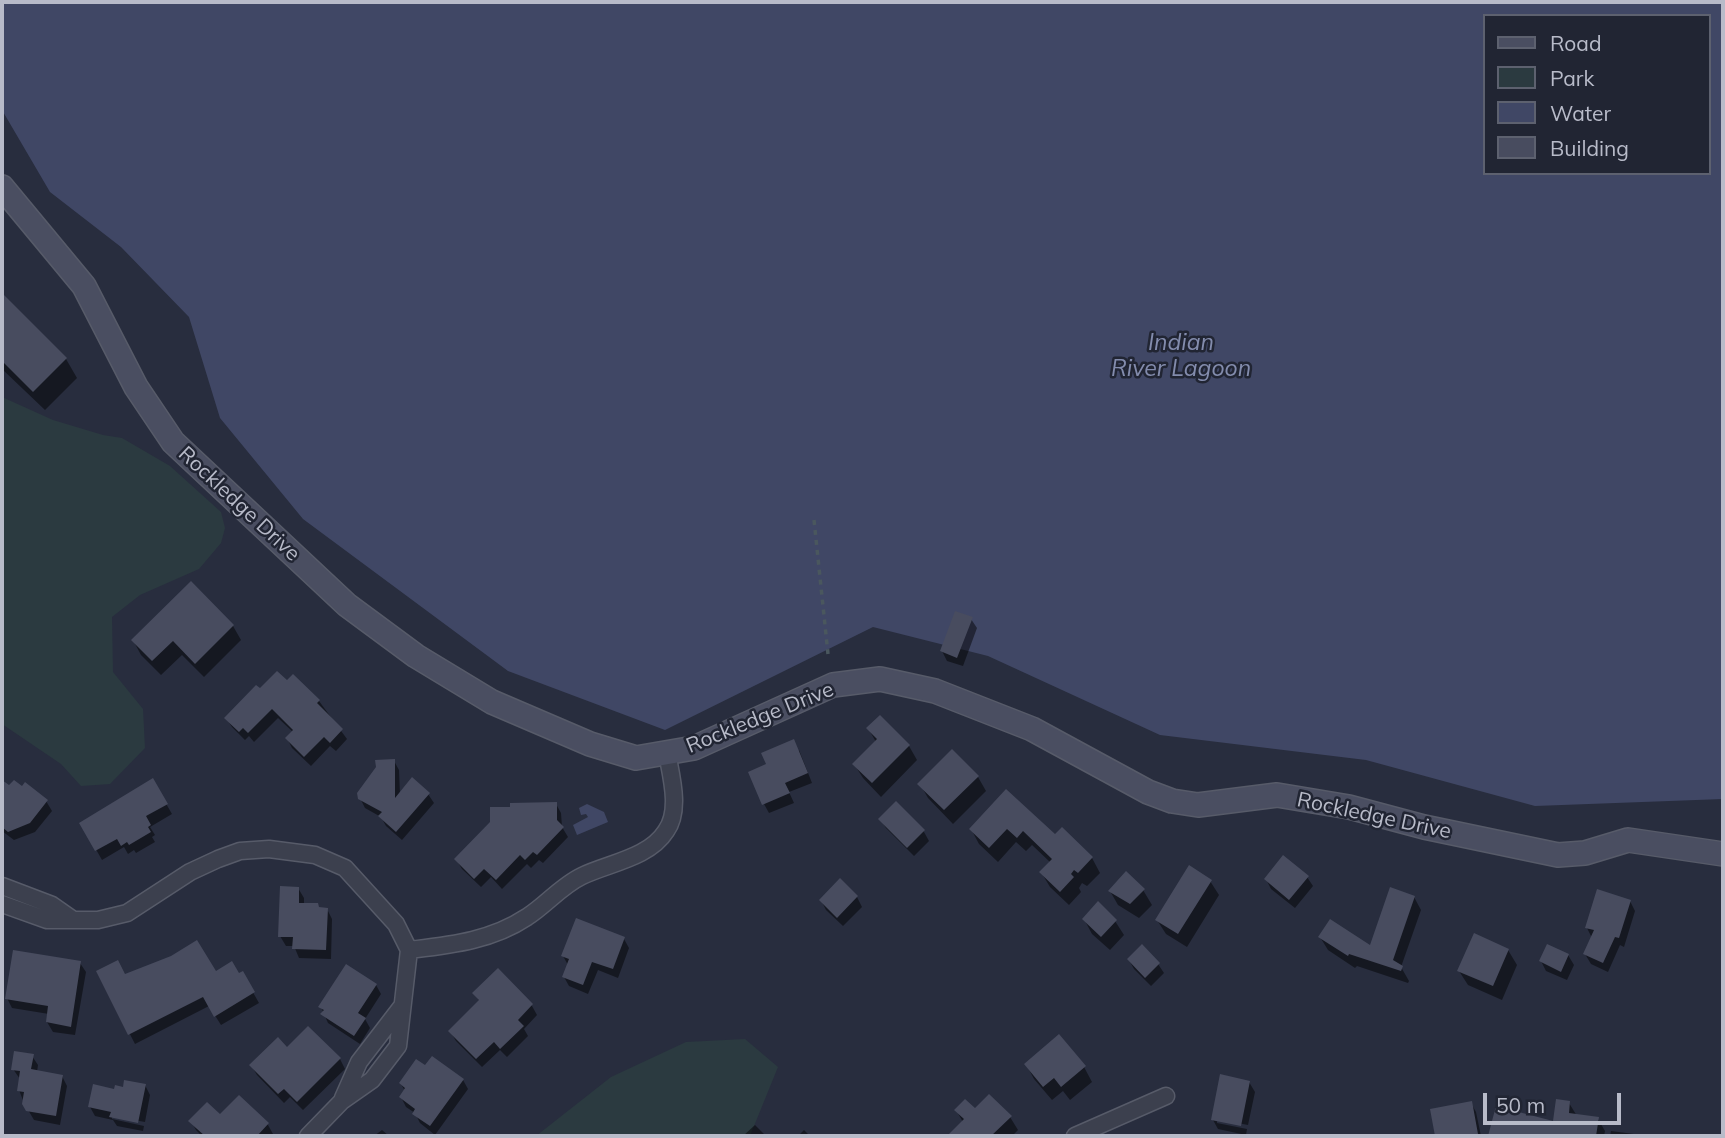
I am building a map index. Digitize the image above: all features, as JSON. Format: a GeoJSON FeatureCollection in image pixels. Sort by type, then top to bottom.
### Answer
{"type":"FeatureCollection","features":[{"type":"Feature","properties":{"kind":"street","name":"Rockledge Drive"},"geometry":{"type":"LineString","coordinates":[[2,187],[84,286],[136,387],[173,442],[346,605],[416,656],[492,702],[590,744],[636,758],[694,748],[834,685],[880,679],[935,691],[1032,729],[1148,792],[1172,801],[1198,805],[1277,795],[1349,807],[1424,827],[1558,855],[1585,853],[1628,840],[1723,854]]}},
{"type":"Feature","properties":{"kind":"street"},"geometry":{"type":"LineString","coordinates":[[409,950],[464,943],[508,928],[528,917],[562,888],[580,877],[653,845],[667,831],[674,808],[667,753]]}},
{"type":"Feature","properties":{"kind":"street"},"geometry":{"type":"LineString","coordinates":[[2,904],[47,920],[98,920],[127,913],[190,872],[240,852],[269,849],[314,855],[345,868],[396,924],[409,950],[398,1046],[372,1080],[342,1101],[308,1136]]}},
{"type":"Feature","properties":{"kind":"street"},"geometry":{"type":"LineString","coordinates":[[2,886],[52,905],[72,919]]}},
{"type":"Feature","properties":{"kind":"street"},"geometry":{"type":"LineString","coordinates":[[1075,1136],[1166,1096]]}},
{"type":"Feature","properties":{"kind":"path"},"geometry":{"type":"LineString","coordinates":[[814,520],[828,654]]}},
{"type":"Feature","properties":{"kind":"green space"},"geometry":{"type":"Polygon","coordinates":[[[2,397],[53,420],[122,438],[170,466],[221,512],[225,528],[221,543],[199,569],[140,595],[112,617],[113,672],[143,709],[145,748],[110,784],[81,786],[61,764],[2,724],[2,397]]]}},
{"type":"Feature","properties":{"kind":"green space"},"geometry":{"type":"Polygon","coordinates":[[[745,1039],[778,1067],[750,1136],[536,1136],[611,1077],[686,1042],[745,1039]]]}},
{"type":"Feature","properties":{"kind":"water","name":"Indian River Lagoon"},"geometry":{"type":"Polygon","coordinates":[[[2,2],[1723,2],[1723,799],[1535,806],[1366,760],[1160,735],[988,656],[873,627],[665,730],[508,671],[303,519],[220,418],[189,317],[121,247],[50,192],[2,110],[2,2]]]}},
{"type":"Feature","properties":{"kind":"water"},"geometry":{"type":"Polygon","coordinates":[[[587,804],[604,812],[608,822],[577,835],[573,825],[588,817],[586,814],[581,815],[579,808],[587,804]]]}},
{"type":"Feature","properties":{"kind":"building"},"geometry":{"type":"Polygon","coordinates":[[[2,293],[67,358],[33,392],[2,361],[2,293]]]}},
{"type":"Feature","properties":{"kind":"building"},"geometry":{"type":"Polygon","coordinates":[[[191,581],[234,625],[195,664],[173,641],[152,661],[131,640],[191,581]]]}},
{"type":"Feature","properties":{"kind":"building"},"geometry":{"type":"Polygon","coordinates":[[[955,611],[973,617],[957,658],[940,651],[955,611]]]}},
{"type":"Feature","properties":{"kind":"building"},"geometry":{"type":"Polygon","coordinates":[[[277,671],[287,680],[293,674],[320,700],[317,703],[343,729],[330,743],[324,737],[304,757],[285,738],[293,730],[272,709],[248,733],[243,728],[239,732],[224,718],[256,685],[260,688],[277,671]]]}},
{"type":"Feature","properties":{"kind":"building"},"geometry":{"type":"Polygon","coordinates":[[[880,715],[910,745],[872,783],[852,764],[877,739],[866,728],[880,715]]]}},
{"type":"Feature","properties":{"kind":"building"},"geometry":{"type":"Polygon","coordinates":[[[794,739],[808,773],[785,783],[790,793],[762,805],[748,772],[766,764],[761,753],[794,739]]]}},
{"type":"Feature","properties":{"kind":"building"},"geometry":{"type":"Polygon","coordinates":[[[952,749],[979,776],[944,810],[917,784],[952,749]]]}},
{"type":"Feature","properties":{"kind":"building"},"geometry":{"type":"Polygon","coordinates":[[[395,759],[395,798],[412,777],[430,793],[396,832],[378,816],[382,812],[358,799],[357,793],[376,767],[375,760],[395,759]]]}},
{"type":"Feature","properties":{"kind":"building"},"geometry":{"type":"Polygon","coordinates":[[[153,778],[168,804],[146,816],[151,832],[129,845],[127,842],[121,846],[117,839],[95,851],[79,823],[153,778]]]}},
{"type":"Feature","properties":{"kind":"building"},"geometry":{"type":"Polygon","coordinates":[[[2,780],[9,785],[14,780],[22,786],[25,782],[48,800],[30,823],[8,832],[2,827],[2,780]]]}},
{"type":"Feature","properties":{"kind":"building"},"geometry":{"type":"Polygon","coordinates":[[[1006,789],[1055,834],[1062,827],[1093,857],[1078,873],[1074,870],[1071,874],[1074,877],[1060,892],[1039,872],[1052,859],[1023,831],[1017,838],[1007,829],[989,848],[969,829],[1006,789]]]}},
{"type":"Feature","properties":{"kind":"building"},"geometry":{"type":"Polygon","coordinates":[[[896,801],[925,830],[907,848],[878,819],[896,801]]]}},
{"type":"Feature","properties":{"kind":"building"},"geometry":{"type":"Polygon","coordinates":[[[557,802],[557,820],[564,827],[537,855],[533,852],[525,860],[520,855],[496,880],[484,869],[474,879],[454,859],[490,822],[490,807],[510,807],[510,803],[557,802]]]}},
{"type":"Feature","properties":{"kind":"building"},"geometry":{"type":"Polygon","coordinates":[[[1283,855],[1309,876],[1289,900],[1264,879],[1283,855]]]}},
{"type":"Feature","properties":{"kind":"building"},"geometry":{"type":"Polygon","coordinates":[[[1189,865],[1212,880],[1178,934],[1155,920],[1189,865]]]}},
{"type":"Feature","properties":{"kind":"building"},"geometry":{"type":"Polygon","coordinates":[[[1126,871],[1145,889],[1130,904],[1108,891],[1126,871]]]}},
{"type":"Feature","properties":{"kind":"building"},"geometry":{"type":"Polygon","coordinates":[[[840,878],[858,896],[837,918],[819,900],[840,878]]]}},
{"type":"Feature","properties":{"kind":"building"},"geometry":{"type":"Polygon","coordinates":[[[280,886],[299,887],[299,903],[318,903],[319,907],[328,908],[326,950],[292,949],[293,937],[278,937],[280,886]]]}},
{"type":"Feature","properties":{"kind":"building"},"geometry":{"type":"Polygon","coordinates":[[[1390,887],[1415,896],[1393,960],[1403,966],[1401,971],[1349,954],[1348,956],[1318,937],[1330,919],[1370,945],[1390,887]]]}},
{"type":"Feature","properties":{"kind":"building"},"geometry":{"type":"Polygon","coordinates":[[[1597,889],[1631,900],[1619,938],[1615,937],[1603,963],[1583,954],[1594,930],[1585,928],[1597,889]]]}},
{"type":"Feature","properties":{"kind":"building"},"geometry":{"type":"Polygon","coordinates":[[[1098,901],[1117,920],[1101,937],[1082,919],[1098,901]]]}},
{"type":"Feature","properties":{"kind":"building"},"geometry":{"type":"Polygon","coordinates":[[[576,918],[625,937],[613,969],[592,962],[583,985],[562,977],[569,959],[561,956],[576,918]]]}},
{"type":"Feature","properties":{"kind":"building"},"geometry":{"type":"Polygon","coordinates":[[[1474,933],[1509,949],[1493,986],[1457,971],[1474,933]]]}},
{"type":"Feature","properties":{"kind":"building"},"geometry":{"type":"Polygon","coordinates":[[[197,940],[216,971],[232,961],[239,973],[243,971],[255,992],[214,1017],[203,997],[128,1035],[96,971],[118,960],[125,974],[171,956],[197,940]]]}},
{"type":"Feature","properties":{"kind":"building"},"geometry":{"type":"Polygon","coordinates":[[[1142,944],[1160,963],[1145,978],[1127,959],[1142,944]]]}},
{"type":"Feature","properties":{"kind":"building"},"geometry":{"type":"Polygon","coordinates":[[[1547,944],[1569,954],[1561,972],[1539,961],[1547,944]]]}},
{"type":"Feature","properties":{"kind":"building"},"geometry":{"type":"Polygon","coordinates":[[[13,950],[81,961],[71,1027],[46,1022],[48,1006],[5,999],[13,950]]]}},
{"type":"Feature","properties":{"kind":"building"},"geometry":{"type":"Polygon","coordinates":[[[346,964],[377,984],[358,1013],[366,1018],[354,1036],[320,1014],[324,1010],[318,1007],[346,964]]]}},
{"type":"Feature","properties":{"kind":"building"},"geometry":{"type":"Polygon","coordinates":[[[498,968],[533,1004],[518,1020],[524,1026],[500,1049],[494,1042],[476,1059],[448,1031],[479,1000],[472,993],[498,968]]]}},
{"type":"Feature","properties":{"kind":"building"},"geometry":{"type":"Polygon","coordinates":[[[308,1026],[341,1058],[297,1102],[284,1089],[278,1094],[249,1065],[278,1037],[287,1047],[308,1026]]]}},
{"type":"Feature","properties":{"kind":"building"},"geometry":{"type":"Polygon","coordinates":[[[1059,1034],[1086,1066],[1061,1087],[1054,1078],[1043,1087],[1024,1064],[1059,1034]]]}},
{"type":"Feature","properties":{"kind":"building"},"geometry":{"type":"Polygon","coordinates":[[[14,1051],[34,1054],[31,1069],[63,1075],[56,1116],[26,1111],[22,1104],[24,1092],[17,1091],[20,1071],[11,1070],[14,1051]]]}},
{"type":"Feature","properties":{"kind":"building"},"geometry":{"type":"Polygon","coordinates":[[[432,1056],[464,1079],[430,1126],[412,1114],[415,1109],[399,1097],[405,1088],[399,1083],[416,1059],[425,1065],[432,1056]]]}},
{"type":"Feature","properties":{"kind":"building"},"geometry":{"type":"Polygon","coordinates":[[[1220,1074],[1250,1081],[1241,1126],[1211,1120],[1220,1074]]]}},
{"type":"Feature","properties":{"kind":"building"},"geometry":{"type":"Polygon","coordinates":[[[124,1080],[146,1084],[138,1123],[109,1117],[111,1112],[88,1107],[93,1084],[114,1089],[115,1085],[123,1087],[124,1080]]]}},
{"type":"Feature","properties":{"kind":"building"},"geometry":{"type":"Polygon","coordinates":[[[989,1094],[1012,1116],[991,1136],[947,1136],[964,1119],[954,1110],[965,1099],[975,1108],[989,1094]]]}},
{"type":"Feature","properties":{"kind":"building"},"geometry":{"type":"Polygon","coordinates":[[[239,1095],[269,1123],[257,1136],[205,1136],[188,1121],[207,1102],[220,1114],[239,1095]]]}},
{"type":"Feature","properties":{"kind":"building"},"geometry":{"type":"Polygon","coordinates":[[[1556,1099],[1570,1101],[1569,1113],[1599,1117],[1596,1136],[1488,1136],[1496,1106],[1553,1121],[1556,1099]]]}},
{"type":"Feature","properties":{"kind":"building"},"geometry":{"type":"Polygon","coordinates":[[[1472,1101],[1478,1134],[1435,1136],[1430,1109],[1472,1101]]]}}]}
